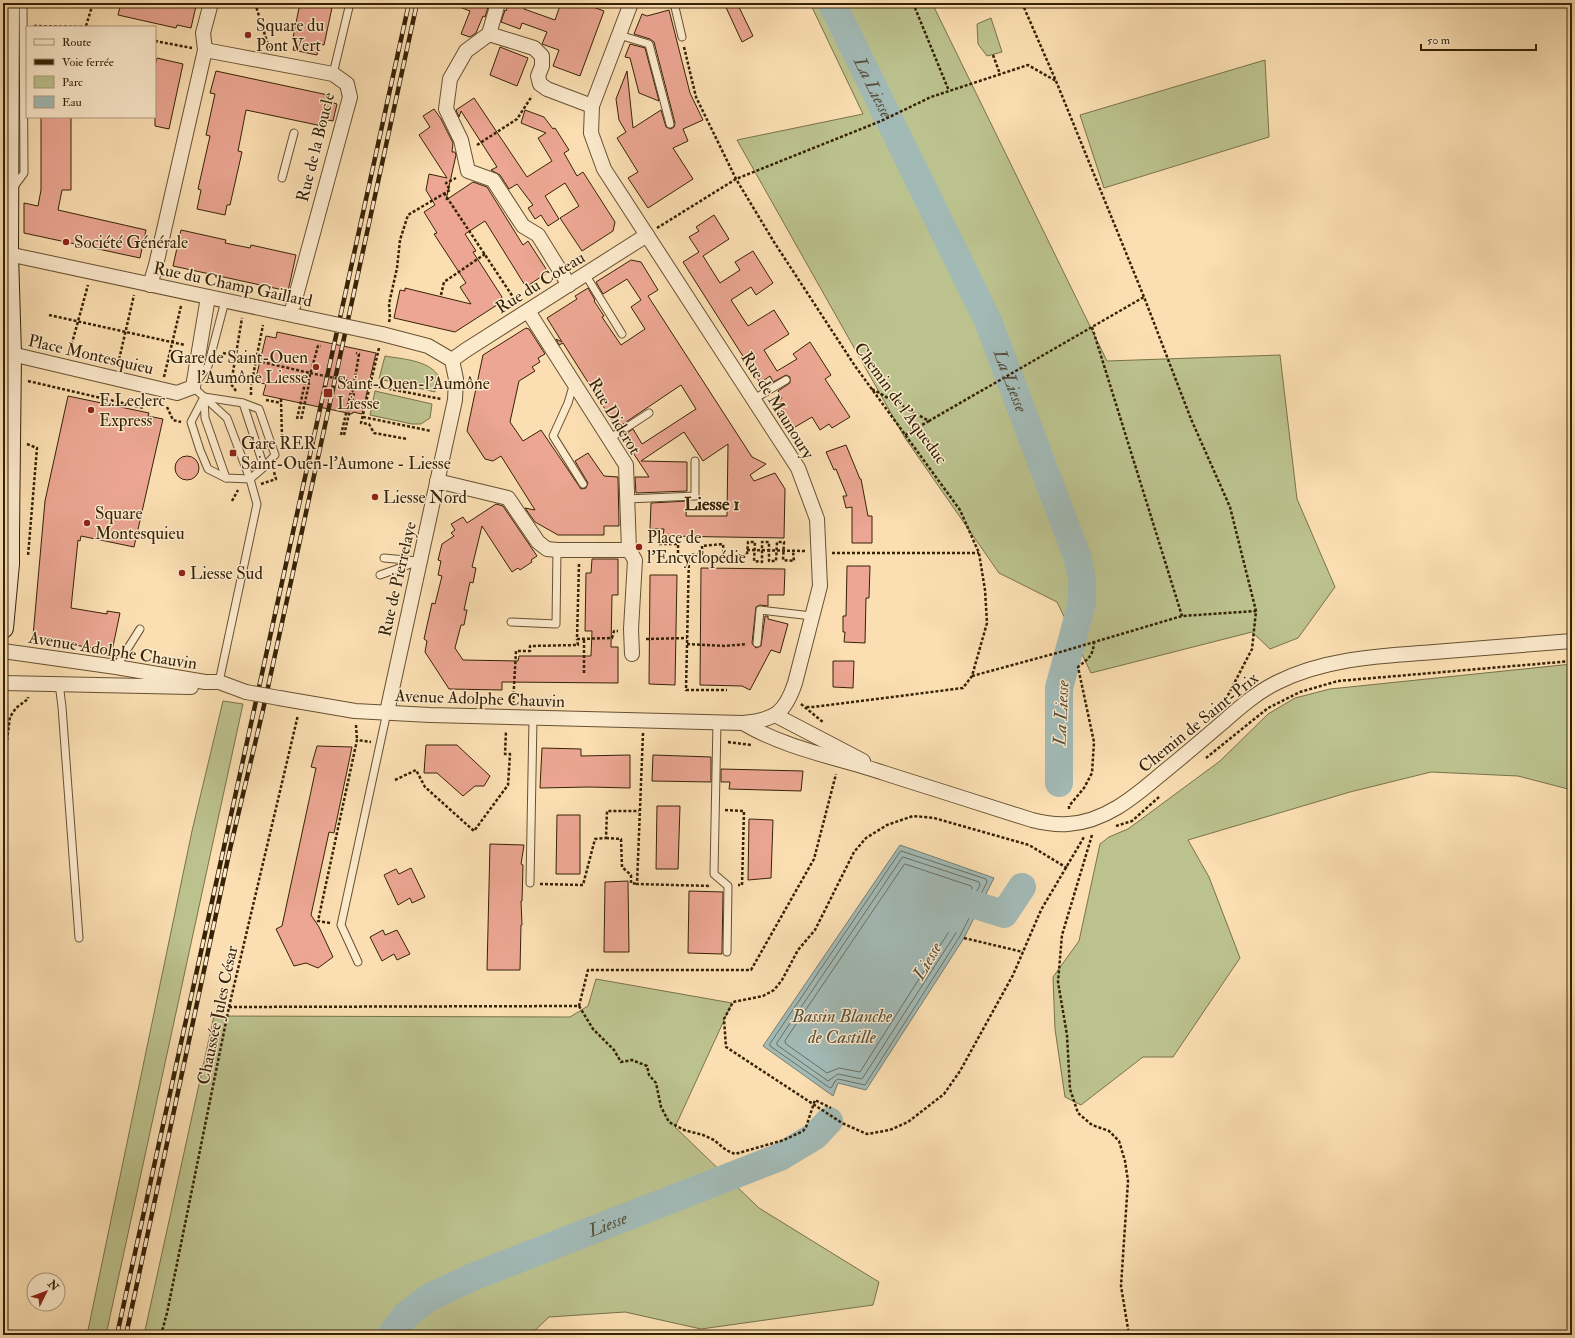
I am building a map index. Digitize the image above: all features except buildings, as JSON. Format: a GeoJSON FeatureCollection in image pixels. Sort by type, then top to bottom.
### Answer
{"type":"FeatureCollection","features":[{"type":"Feature","properties":{"kind":"main road"},"geometry":{"type":"LineString","coordinates":[[3,628],[9,564],[6,254],[9,193],[9,3]]}},
{"type":"Feature","properties":{"kind":"street"},"geometry":{"type":"LineString","coordinates":[[150,285],[175,181],[203,33],[212,3]]}},
{"type":"Feature","properties":{"kind":"street"},"geometry":{"type":"LineString","coordinates":[[498,3],[489,34],[466,51],[450,79],[446,109],[461,140],[468,171],[493,180],[523,226],[538,235],[569,285]]}},
{"type":"Feature","properties":{"kind":"street","name":"Rue de Maunoury"},"geometry":{"type":"LineString","coordinates":[[631,3],[592,106],[591,133],[604,169],[798,468],[817,519],[820,586],[790,698],[775,715],[765,720],[743,723]]}},
{"type":"Feature","properties":{"kind":"street"},"geometry":{"type":"LineString","coordinates":[[489,34],[534,48],[542,56],[542,66],[538,76],[540,84],[547,89],[592,106]]}},
{"type":"Feature","properties":{"kind":"street","name":"Rue de la Boucle"},"geometry":{"type":"LineString","coordinates":[[200,49],[333,74],[347,84],[350,98],[294,315]]}},
{"type":"Feature","properties":{"kind":"street","name":"Rue du Coteau"},"geometry":{"type":"LineString","coordinates":[[452,360],[647,235]]}},
{"type":"Feature","properties":{"kind":"street","name":"Rue du Champ Gaillard"},"geometry":{"type":"LineString","coordinates":[[6,254],[294,315],[385,329],[428,346],[452,360]]}},
{"type":"Feature","properties":{"kind":"street"},"geometry":{"type":"LineString","coordinates":[[193,387],[208,297]]}},
{"type":"Feature","properties":{"kind":"street","name":"Rue Diderot"},"geometry":{"type":"LineString","coordinates":[[528,311],[626,465],[628,550],[635,560],[632,654]]}},
{"type":"Feature","properties":{"kind":"street","name":"Place Montesquieu"},"geometry":{"type":"LineString","coordinates":[[7,353],[177,393],[193,387]]}},
{"type":"Feature","properties":{"kind":"street","name":"Rue de Pierrelaye"},"geometry":{"type":"LineString","coordinates":[[387,712],[455,400],[456,378],[452,360]]}},
{"type":"Feature","properties":{"kind":"street"},"geometry":{"type":"LineString","coordinates":[[437,481],[508,498],[538,542],[557,555],[628,550]]}},
{"type":"Feature","properties":{"kind":"street","name":"Chemin de Saint-Prix"},"geometry":{"type":"LineString","coordinates":[[743,723],[775,740],[817,754],[884,773],[1032,820],[1055,824],[1069,824],[1106,814],[1122,805],[1142,791],[1245,703],[1276,682],[1306,670],[1334,663],[1365,658],[1572,641]]}},
{"type":"Feature","properties":{"kind":"street","name":"Avenue Adolphe Chauvin"},"geometry":{"type":"LineString","coordinates":[[3,651],[212,682],[246,692],[355,711],[533,718],[743,723]]}},
{"type":"Feature","properties":{"kind":"street","name":"Avenue Adolphe Chauvin"},"geometry":{"type":"LineString","coordinates":[[3,683],[59,683],[187,687],[212,682]]}},
{"type":"Feature","properties":{"kind":"street","name":"Chemin de Saint-Prix"},"geometry":{"type":"LineString","coordinates":[[775,715],[884,773]]}},
{"type":"Feature","properties":{"kind":"lane"},"geometry":{"type":"LineString","coordinates":[[9,193],[24,173],[23,3]]}},
{"type":"Feature","properties":{"kind":"lane"},"geometry":{"type":"LineString","coordinates":[[333,74],[350,3]]}},
{"type":"Feature","properties":{"kind":"lane"},"geometry":{"type":"LineString","coordinates":[[674,3],[682,37]]}},
{"type":"Feature","properties":{"kind":"lane"},"geometry":{"type":"LineString","coordinates":[[619,35],[649,44],[670,124]]}},
{"type":"Feature","properties":{"kind":"lane"},"geometry":{"type":"LineString","coordinates":[[282,178],[294,133]]}},
{"type":"Feature","properties":{"kind":"lane"},"geometry":{"type":"LineString","coordinates":[[585,274],[622,334]]}},
{"type":"Feature","properties":{"kind":"lane"},"geometry":{"type":"LineString","coordinates":[[212,682],[257,504],[250,479],[227,418],[193,387],[208,366],[225,301]]}},
{"type":"Feature","properties":{"kind":"lane"},"geometry":{"type":"LineString","coordinates":[[754,399],[786,380]]}},
{"type":"Feature","properties":{"kind":"lane"},"geometry":{"type":"LineString","coordinates":[[574,383],[568,403],[553,436],[583,484]]}},
{"type":"Feature","properties":{"kind":"lane"},"geometry":{"type":"LineString","coordinates":[[204,397],[251,404],[259,409],[275,455],[250,479],[226,478],[208,469],[191,422],[204,397]]}},
{"type":"Feature","properties":{"kind":"lane"},"geometry":{"type":"LineString","coordinates":[[204,397],[205,418],[226,478]]}},
{"type":"Feature","properties":{"kind":"lane"},"geometry":{"type":"LineString","coordinates":[[243,403],[264,467]]}},
{"type":"Feature","properties":{"kind":"lane"},"geometry":{"type":"LineString","coordinates":[[610,439],[649,413]]}},
{"type":"Feature","properties":{"kind":"lane"},"geometry":{"type":"LineString","coordinates":[[627,499],[695,496],[695,461]]}},
{"type":"Feature","properties":{"kind":"lane"},"geometry":{"type":"LineString","coordinates":[[511,622],[556,624],[557,555]]}},
{"type":"Feature","properties":{"kind":"lane"},"geometry":{"type":"LineString","coordinates":[[384,558],[419,561]]}},
{"type":"Feature","properties":{"kind":"lane"},"geometry":{"type":"LineString","coordinates":[[380,575],[419,561]]}},
{"type":"Feature","properties":{"kind":"lane"},"geometry":{"type":"LineString","coordinates":[[757,643],[760,610],[812,616]]}},
{"type":"Feature","properties":{"kind":"lane"},"geometry":{"type":"LineString","coordinates":[[116,667],[140,629]]}},
{"type":"Feature","properties":{"kind":"lane"},"geometry":{"type":"LineString","coordinates":[[59,683],[63,715],[78,938]]}},
{"type":"Feature","properties":{"kind":"lane"},"geometry":{"type":"LineString","coordinates":[[358,962],[340,925],[387,712]]}},
{"type":"Feature","properties":{"kind":"lane"},"geometry":{"type":"LineString","coordinates":[[530,883],[533,718]]}},
{"type":"Feature","properties":{"kind":"lane"},"geometry":{"type":"LineString","coordinates":[[717,722],[714,874],[728,886],[727,952]]}},
{"type":"Feature","properties":{"kind":"path"},"geometry":{"type":"LineString","coordinates":[[88,26],[93,3]]}},
{"type":"Feature","properties":{"kind":"path"},"geometry":{"type":"LineString","coordinates":[[255,3],[273,62]]}},
{"type":"Feature","properties":{"kind":"path"},"geometry":{"type":"LineString","coordinates":[[913,3],[949,91]]}},
{"type":"Feature","properties":{"kind":"path"},"geometry":{"type":"LineString","coordinates":[[1022,3],[1056,81],[1144,297],[1191,419],[1230,507],[1256,611],[1252,649]]}},
{"type":"Feature","properties":{"kind":"path","name":"Chemin de l'Aqueduc"},"geometry":{"type":"LineString","coordinates":[[682,37],[696,97],[736,179],[774,242],[855,366],[960,510],[979,553],[985,590],[987,623],[972,676]]}},
{"type":"Feature","properties":{"kind":"path"},"geometry":{"type":"LineString","coordinates":[[156,41],[200,49]]}},
{"type":"Feature","properties":{"kind":"path"},"geometry":{"type":"LineString","coordinates":[[992,55],[1000,74]]}},
{"type":"Feature","properties":{"kind":"path"},"geometry":{"type":"LineString","coordinates":[[647,235],[736,179],[881,122],[931,97],[1028,65],[1056,81]]}},
{"type":"Feature","properties":{"kind":"path"},"geometry":{"type":"LineString","coordinates":[[464,153],[517,119],[540,84]]}},
{"type":"Feature","properties":{"kind":"path"},"geometry":{"type":"LineString","coordinates":[[407,439],[374,433],[369,424],[362,423],[370,385],[385,329],[390,318],[389,304],[397,268],[400,240],[408,215],[450,190],[446,183]]}},
{"type":"Feature","properties":{"kind":"path"},"geometry":{"type":"LineString","coordinates":[[444,193],[515,300]]}},
{"type":"Feature","properties":{"kind":"path"},"geometry":{"type":"LineString","coordinates":[[442,295],[444,282],[485,254]]}},
{"type":"Feature","properties":{"kind":"path"},"geometry":{"type":"LineString","coordinates":[[69,356],[88,285]]}},
{"type":"Feature","properties":{"kind":"path"},"geometry":{"type":"LineString","coordinates":[[114,378],[135,289]]}},
{"type":"Feature","properties":{"kind":"path"},"geometry":{"type":"LineString","coordinates":[[905,435],[1144,297]]}},
{"type":"Feature","properties":{"kind":"path"},"geometry":{"type":"LineString","coordinates":[[162,389],[182,301]]}},
{"type":"Feature","properties":{"kind":"path"},"geometry":{"type":"LineString","coordinates":[[49,315],[190,346]]}},
{"type":"Feature","properties":{"kind":"path"},"geometry":{"type":"LineString","coordinates":[[237,396],[237,393],[231,384],[242,316]]}},
{"type":"Feature","properties":{"kind":"path"},"geometry":{"type":"LineString","coordinates":[[251,404],[251,386],[264,325]]}},
{"type":"Feature","properties":{"kind":"path"},"geometry":{"type":"LineString","coordinates":[[1092,327],[1182,616]]}},
{"type":"Feature","properties":{"kind":"path"},"geometry":{"type":"LineString","coordinates":[[301,420],[310,373],[318,346],[321,346]]}},
{"type":"Feature","properties":{"kind":"path"},"geometry":{"type":"LineString","coordinates":[[217,352],[435,399]]}},
{"type":"Feature","properties":{"kind":"path"},"geometry":{"type":"LineString","coordinates":[[342,435],[354,393],[352,392],[359,354],[356,353]]}},
{"type":"Feature","properties":{"kind":"path"},"geometry":{"type":"LineString","coordinates":[[23,380],[134,404],[144,408]]}},
{"type":"Feature","properties":{"kind":"path"},"geometry":{"type":"LineString","coordinates":[[297,419],[305,383],[309,383]]}},
{"type":"Feature","properties":{"kind":"path"},"geometry":{"type":"LineString","coordinates":[[871,388],[929,421]]}},
{"type":"Feature","properties":{"kind":"path"},"geometry":{"type":"LineString","coordinates":[[363,417],[431,431]]}},
{"type":"Feature","properties":{"kind":"path"},"geometry":{"type":"LineString","coordinates":[[24,443],[37,448],[27,564]]}},
{"type":"Feature","properties":{"kind":"path"},"geometry":{"type":"LineString","coordinates":[[232,501],[238,490]]}},
{"type":"Feature","properties":{"kind":"path"},"geometry":{"type":"LineString","coordinates":[[659,544],[678,544],[678,556],[702,554],[702,546],[723,544],[724,556],[747,555],[748,542],[755,542],[754,550],[754,561],[762,562],[762,550],[762,542],[769,542],[769,551],[768,561],[776,561],[776,551],[777,542],[784,542],[783,551],[783,560],[794,561],[793,551],[783,551],[776,551],[769,551],[762,550],[754,550],[748,550]]}},
{"type":"Feature","properties":{"kind":"path"},"geometry":{"type":"LineString","coordinates":[[840,553],[979,553]]}},
{"type":"Feature","properties":{"kind":"path"},"geometry":{"type":"LineString","coordinates":[[514,691],[516,650],[530,651],[530,646],[578,645],[579,560],[557,555]]}},
{"type":"Feature","properties":{"kind":"path"},"geometry":{"type":"LineString","coordinates":[[689,555],[686,690],[727,690]]}},
{"type":"Feature","properties":{"kind":"path"},"geometry":{"type":"LineString","coordinates":[[806,707],[963,688],[972,676],[1064,651],[1182,616],[1256,611]]}},
{"type":"Feature","properties":{"kind":"path"},"geometry":{"type":"LineString","coordinates":[[577,639],[612,638],[614,631],[632,634],[688,638]]}},
{"type":"Feature","properties":{"kind":"path"},"geometry":{"type":"LineString","coordinates":[[584,639],[584,673]]}},
{"type":"Feature","properties":{"kind":"path"},"geometry":{"type":"LineString","coordinates":[[1069,824],[1070,806],[1084,788],[1092,773],[1094,742],[1078,666],[1088,659],[1094,652],[1094,642]]}},
{"type":"Feature","properties":{"kind":"path"},"geometry":{"type":"LineString","coordinates":[[687,644],[725,646],[738,645]]}},
{"type":"Feature","properties":{"kind":"path"},"geometry":{"type":"LineString","coordinates":[[1200,762],[1268,708],[1300,692],[1338,681],[1572,661]]}},
{"type":"Feature","properties":{"kind":"path"},"geometry":{"type":"LineString","coordinates":[[3,770],[8,727],[12,713],[28,699],[30,683]]}},
{"type":"Feature","properties":{"kind":"path"},"geometry":{"type":"LineString","coordinates":[[790,698],[806,707],[809,712],[826,724]]}},
{"type":"Feature","properties":{"kind":"path","name":"Chaussée Jules César"},"geometry":{"type":"LineString","coordinates":[[161,1335],[167,1313],[229,1007],[301,702]]}},
{"type":"Feature","properties":{"kind":"path"},"geometry":{"type":"LineString","coordinates":[[395,780],[416,770],[425,787],[474,831],[508,785],[510,754],[505,754],[506,717]]}},
{"type":"Feature","properties":{"kind":"path"},"geometry":{"type":"LineString","coordinates":[[637,884],[644,720]]}},
{"type":"Feature","properties":{"kind":"path"},"geometry":{"type":"LineString","coordinates":[[340,925],[318,921],[357,740],[355,721]]}},
{"type":"Feature","properties":{"kind":"path"},"geometry":{"type":"LineString","coordinates":[[3,723],[8,727]]}},
{"type":"Feature","properties":{"kind":"path"},"geometry":{"type":"LineString","coordinates":[[357,740],[381,742]]}},
{"type":"Feature","properties":{"kind":"path"},"geometry":{"type":"LineString","coordinates":[[831,1108],[815,1100],[806,1127],[803,1131],[784,1140],[735,1154],[726,1150],[714,1140],[684,1130],[669,1122],[662,1107],[656,1083],[649,1075],[647,1066],[632,1060],[621,1062],[614,1050],[593,1029],[579,1006],[588,970],[751,970],[814,859],[836,771]]}},
{"type":"Feature","properties":{"kind":"path"},"geometry":{"type":"LineString","coordinates":[[1114,826],[1132,821],[1160,796]]}},
{"type":"Feature","properties":{"kind":"path"},"geometry":{"type":"LineString","coordinates":[[530,883],[583,885],[595,839],[606,838],[621,839],[622,867],[631,874],[631,883],[728,886],[742,885],[744,811],[715,810]]}},
{"type":"Feature","properties":{"kind":"path"},"geometry":{"type":"LineString","coordinates":[[606,838],[608,811],[639,811]]}},
{"type":"Feature","properties":{"kind":"path"},"geometry":{"type":"LineString","coordinates":[[1067,868],[1029,845],[934,818],[912,816],[887,825],[866,838],[854,852],[815,930],[798,950],[782,980],[774,990],[763,996],[733,1002],[724,1019],[726,1047],[842,1123],[867,1134],[890,1130],[908,1122],[944,1094],[960,1071],[1013,976],[1041,910],[1067,868],[1085,835]]}},
{"type":"Feature","properties":{"kind":"path"},"geometry":{"type":"LineString","coordinates":[[1092,834],[1062,936],[1058,982],[1067,1035],[1070,1089],[1078,1113],[1092,1125],[1109,1131],[1119,1142],[1126,1161],[1128,1181],[1121,1286],[1130,1335]]}},
{"type":"Feature","properties":{"kind":"path"},"geometry":{"type":"LineString","coordinates":[[964,938],[1023,952]]}},
{"type":"Feature","properties":{"kind":"path"},"geometry":{"type":"LineString","coordinates":[[229,1007],[579,1006]]}},
{"type":"Feature","properties":{"kind":"green space"},"geometry":{"type":"Polygon","coordinates":[[[810,3],[932,3],[1107,361],[1280,355],[1297,499],[1335,587],[1298,638],[1270,649],[1252,632],[1091,673],[1057,602],[999,573],[905,438],[737,140],[863,114],[810,3]]]}},
{"type":"Feature","properties":{"kind":"green space"},"geometry":{"type":"Polygon","coordinates":[[[991,18],[1002,52],[987,56],[978,44],[977,24],[991,18]]]}},
{"type":"Feature","properties":{"kind":"green space"},"geometry":{"type":"Polygon","coordinates":[[[1265,60],[1269,137],[1104,188],[1080,115],[1265,60]]]}},
{"type":"Feature","properties":{"kind":"green space"},"geometry":{"type":"Polygon","coordinates":[[[385,356],[421,363],[433,370],[438,375],[435,392],[379,379],[385,356]]]}},
{"type":"Feature","properties":{"kind":"green space"},"geometry":{"type":"Polygon","coordinates":[[[375,391],[432,404],[430,418],[421,424],[412,424],[370,415],[375,391]]]}},
{"type":"Feature","properties":{"kind":"green space"},"geometry":{"type":"Polygon","coordinates":[[[1572,664],[1572,790],[1518,776],[1431,772],[1350,792],[1188,840],[1209,877],[1240,958],[1173,1057],[1143,1057],[1081,1105],[1065,1097],[1055,1029],[1053,977],[1079,941],[1100,844],[1109,837],[1128,829],[1220,761],[1268,714],[1295,698],[1330,689],[1572,664]]]}},
{"type":"Feature","properties":{"kind":"green space"},"geometry":{"type":"Polygon","coordinates":[[[223,701],[243,704],[106,1335],[87,1335],[192,831],[223,701]]]}},
{"type":"Feature","properties":{"kind":"green space"},"geometry":{"type":"Polygon","coordinates":[[[596,979],[732,1003],[675,1127],[759,1208],[879,1282],[873,1305],[701,1329],[625,1312],[549,1317],[530,1335],[144,1335],[214,1016],[570,1017],[588,1006],[596,979]]]}},
{"type":"Feature","properties":{"kind":"water","name":"Bassin Blanche de Castille"},"geometry":{"type":"Polygon","coordinates":[[[900,845],[994,878],[964,938],[866,1090],[838,1083],[833,1096],[763,1046],[900,845]]]}},
{"type":"Feature","properties":{"kind":"waterway","name":"La Liesse"},"geometry":{"type":"LineString","coordinates":[[832,3],[988,321],[1078,559],[1082,580],[1082,603],[1059,688],[1059,783]]}},
{"type":"Feature","properties":{"kind":"waterway","name":"Liesse"},"geometry":{"type":"LineString","coordinates":[[952,919],[962,901],[1004,914],[1022,887]]}},
{"type":"Feature","properties":{"kind":"waterway","name":"Liesse"},"geometry":{"type":"LineString","coordinates":[[391,1335],[406,1315],[430,1297],[475,1276],[780,1157],[815,1136],[829,1121]]}},
{"type":"Feature","properties":{"kind":"railway"},"geometry":{"type":"LineString","coordinates":[[117,1335],[409,3]]}},
{"type":"Feature","properties":{"kind":"railway"},"geometry":{"type":"LineString","coordinates":[[126,1335],[230,849],[263,710],[417,3]]}},
{"type":"Feature","properties":{"kind":"place","name":"Square du Pont Vert"},"geometry":{"type":"Point","coordinates":[248,35]}},
{"type":"Feature","properties":{"kind":"place","name":"Société Générale"},"geometry":{"type":"Point","coordinates":[66,242]}},
{"type":"Feature","properties":{"kind":"place","name":"Gare de Saint-Ouen l'Aumône Liesse"},"geometry":{"type":"Point","coordinates":[316,367]}},
{"type":"Feature","properties":{"kind":"place","name":"Saint-Ouen-l'Aumône Liesse"},"geometry":{"type":"Point","coordinates":[328,393]}},
{"type":"Feature","properties":{"kind":"place","name":"E.Leclerc Express"},"geometry":{"type":"Point","coordinates":[91,410]}},
{"type":"Feature","properties":{"kind":"place","name":"Gare RER Saint-Ouen-l'Aumone - Liesse"},"geometry":{"type":"Point","coordinates":[233,453]}},
{"type":"Feature","properties":{"kind":"place","name":"Liesse Nord"},"geometry":{"type":"Point","coordinates":[375,497]}},
{"type":"Feature","properties":{"kind":"place","name":"Square Montesquieu"},"geometry":{"type":"Point","coordinates":[87,523]}},
{"type":"Feature","properties":{"kind":"place","name":"Place de l'Encyclopédie"},"geometry":{"type":"Point","coordinates":[639,547]}},
{"type":"Feature","properties":{"kind":"place","name":"Liesse Sud"},"geometry":{"type":"Point","coordinates":[182,573]}},
{"type":"Feature","properties":{"kind":"district","name":"Liesse 1"},"geometry":{"type":"Point","coordinates":[712,504]}}]}
